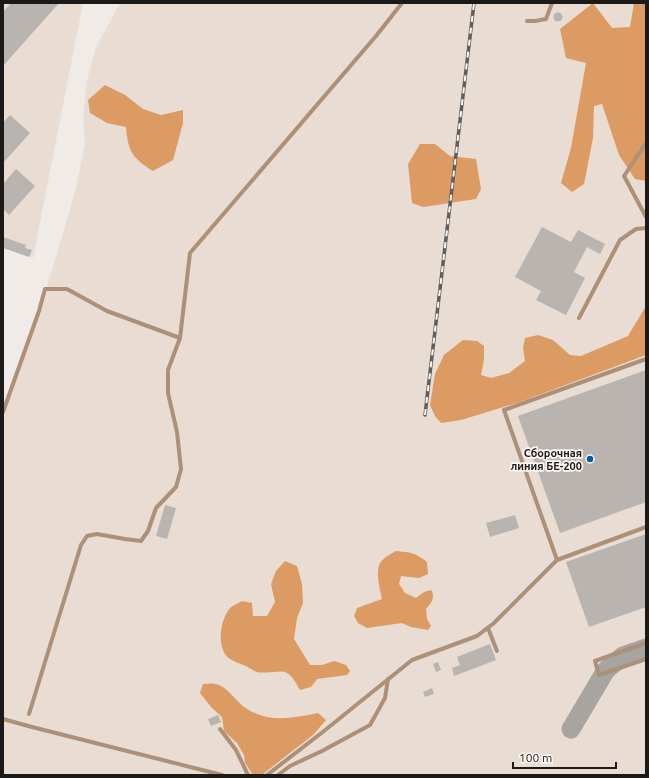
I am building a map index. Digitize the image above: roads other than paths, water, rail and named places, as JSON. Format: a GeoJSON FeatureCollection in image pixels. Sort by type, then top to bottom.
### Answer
{"type":"FeatureCollection","features":[{"type":"Feature","properties":{"kind":"lane"},"geometry":{"type":"LineString","coordinates":[[29,714],[81,545],[87,536],[97,534],[141,541],[148,530],[156,508],[176,487],[181,469],[177,432],[168,393],[168,370],[180,338],[190,254],[376,36],[402,3]]}},
{"type":"Feature","properties":{"kind":"lane"},"geometry":{"type":"LineString","coordinates":[[527,21],[546,19],[552,3]]}},
{"type":"Feature","properties":{"kind":"lane"},"geometry":{"type":"LineString","coordinates":[[646,143],[624,176],[646,217]]}},
{"type":"Feature","properties":{"kind":"lane"},"geometry":{"type":"LineString","coordinates":[[579,318],[620,240],[636,229],[646,228]]}},
{"type":"Feature","properties":{"kind":"lane"},"geometry":{"type":"LineString","coordinates":[[3,412],[39,311],[44,289],[67,289],[107,311],[180,338]]}},
{"type":"Feature","properties":{"kind":"lane"},"geometry":{"type":"LineString","coordinates":[[557,560],[504,410],[646,359]]}},
{"type":"Feature","properties":{"kind":"lane"},"geometry":{"type":"LineString","coordinates":[[267,775],[412,660],[477,636],[488,628],[557,560],[646,527]]}},
{"type":"Feature","properties":{"kind":"lane"},"geometry":{"type":"LineString","coordinates":[[488,628],[498,651]]}},
{"type":"Feature","properties":{"kind":"lane"},"geometry":{"type":"LineString","coordinates":[[646,643],[595,661],[599,675],[646,659]]}},
{"type":"Feature","properties":{"kind":"lane"},"geometry":{"type":"LineString","coordinates":[[278,775],[290,766],[322,751],[370,725],[385,698],[388,679]]}},
{"type":"Feature","properties":{"kind":"lane"},"geometry":{"type":"LineString","coordinates":[[3,719],[222,775]]}},
{"type":"Feature","properties":{"kind":"lane"},"geometry":{"type":"LineString","coordinates":[[220,729],[236,750],[248,775]]}},
{"type":"Feature","properties":{"kind":"railway"},"geometry":{"type":"LineString","coordinates":[[425,415],[474,3]]}},
{"type":"Feature","properties":{"kind":"place","name":"Сборочная линия БЕ-200"},"geometry":{"type":"Point","coordinates":[590,459]}}]}
